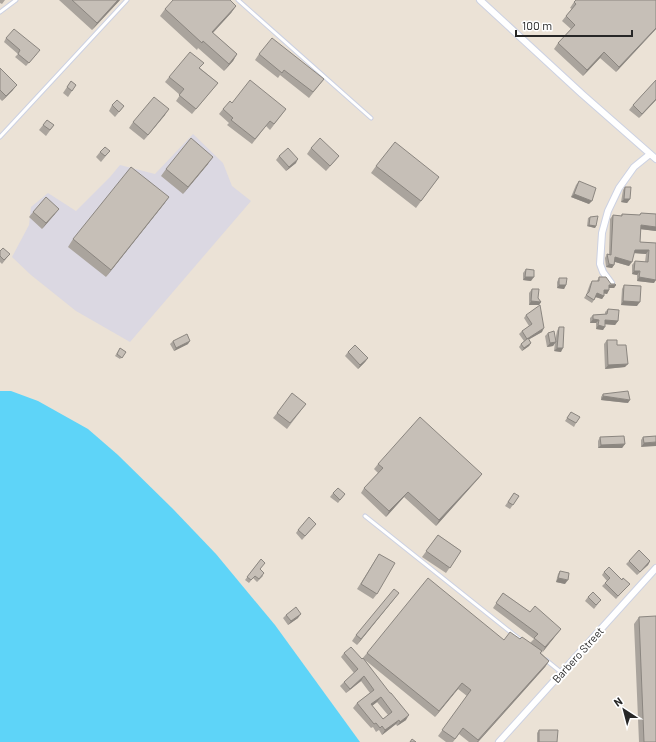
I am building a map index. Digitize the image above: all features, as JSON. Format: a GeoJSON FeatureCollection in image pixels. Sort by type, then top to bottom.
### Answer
{"type":"FeatureCollection","features":[{"type":"Feature","properties":{"kind":"street"},"geometry":{"type":"LineString","coordinates":[[480,0],[582,94],[656,159]]}},
{"type":"Feature","properties":{"kind":"street"},"geometry":{"type":"LineString","coordinates":[[611,283],[603,272],[600,264],[602,233],[608,211],[619,188],[634,167],[650,154]]}},
{"type":"Feature","properties":{"kind":"street","name":"Barbero Street"},"geometry":{"type":"LineString","coordinates":[[499,742],[656,568]]}},
{"type":"Feature","properties":{"kind":"lane"},"geometry":{"type":"LineString","coordinates":[[0,12],[16,0]]}},
{"type":"Feature","properties":{"kind":"lane"},"geometry":{"type":"LineString","coordinates":[[0,137],[127,0]]}},
{"type":"Feature","properties":{"kind":"lane"},"geometry":{"type":"LineString","coordinates":[[238,0],[371,118]]}},
{"type":"Feature","properties":{"kind":"lane"},"geometry":{"type":"LineString","coordinates":[[365,516],[525,643]]}},
{"type":"Feature","properties":{"kind":"lane"},"geometry":{"type":"LineString","coordinates":[[543,658],[562,673]]}},
{"type":"Feature","properties":{"kind":"shaded area"},"geometry":{"type":"Polygon","coordinates":[[[193,134],[223,163],[232,186],[251,201],[130,342],[76,311],[31,275],[12,257],[29,225],[31,207],[48,193],[76,211],[120,165],[155,174],[193,134]]]}},
{"type":"Feature","properties":{"kind":"water"},"geometry":{"type":"Polygon","coordinates":[[[0,391],[11,391],[38,401],[88,429],[118,455],[216,554],[275,625],[360,742],[0,742],[0,391]]]}},
{"type":"Feature","properties":{"kind":"building"},"geometry":{"type":"Polygon","coordinates":[[[72,0],[118,0],[97,23],[72,0]]]}},
{"type":"Feature","properties":{"kind":"building"},"geometry":{"type":"Polygon","coordinates":[[[173,0],[230,0],[236,6],[212,32],[237,54],[229,64],[203,41],[202,43],[165,9],[173,0]]]}},
{"type":"Feature","properties":{"kind":"building"},"geometry":{"type":"Polygon","coordinates":[[[576,0],[656,0],[656,28],[619,67],[604,52],[587,70],[558,43],[575,25],[566,16],[576,4],[574,2],[576,0]]]}},
{"type":"Feature","properties":{"kind":"building"},"geometry":{"type":"Polygon","coordinates":[[[14,29],[40,50],[29,63],[18,54],[20,50],[6,38],[14,29]]]}},
{"type":"Feature","properties":{"kind":"building"},"geometry":{"type":"Polygon","coordinates":[[[272,38],[324,79],[313,92],[284,70],[282,73],[259,54],[272,38]]]}},
{"type":"Feature","properties":{"kind":"building"},"geometry":{"type":"Polygon","coordinates":[[[190,52],[204,63],[199,68],[218,83],[196,109],[179,95],[184,89],[169,77],[190,52]]]}},
{"type":"Feature","properties":{"kind":"building"},"geometry":{"type":"Polygon","coordinates":[[[0,68],[17,85],[6,96],[0,90],[0,68]]]}},
{"type":"Feature","properties":{"kind":"building"},"geometry":{"type":"Polygon","coordinates":[[[250,80],[286,109],[274,124],[270,121],[255,139],[231,120],[233,118],[223,109],[230,101],[232,103],[250,80]]]}},
{"type":"Feature","properties":{"kind":"building"},"geometry":{"type":"Polygon","coordinates":[[[656,80],[656,99],[642,114],[633,105],[656,80]]]}},
{"type":"Feature","properties":{"kind":"building"},"geometry":{"type":"Polygon","coordinates":[[[71,81],[76,85],[72,91],[67,87],[71,81]]]}},
{"type":"Feature","properties":{"kind":"building"},"geometry":{"type":"Polygon","coordinates":[[[154,97],[169,109],[148,135],[133,122],[154,97]]]}},
{"type":"Feature","properties":{"kind":"building"},"geometry":{"type":"Polygon","coordinates":[[[117,100],[124,106],[119,112],[112,105],[117,100]]]}},
{"type":"Feature","properties":{"kind":"building"},"geometry":{"type":"Polygon","coordinates":[[[47,120],[54,125],[50,130],[43,125],[47,120]]]}},
{"type":"Feature","properties":{"kind":"building"},"geometry":{"type":"Polygon","coordinates":[[[191,138],[213,157],[188,187],[166,169],[191,138]]]}},
{"type":"Feature","properties":{"kind":"building"},"geometry":{"type":"Polygon","coordinates":[[[320,138],[339,156],[330,166],[311,148],[320,138]]]}},
{"type":"Feature","properties":{"kind":"building"},"geometry":{"type":"Polygon","coordinates":[[[395,142],[439,177],[421,201],[376,166],[395,142]]]}},
{"type":"Feature","properties":{"kind":"building"},"geometry":{"type":"Polygon","coordinates":[[[105,147],[110,151],[105,156],[100,152],[105,147]]]}},
{"type":"Feature","properties":{"kind":"building"},"geometry":{"type":"Polygon","coordinates":[[[288,148],[298,159],[289,167],[279,156],[288,148]]]}},
{"type":"Feature","properties":{"kind":"building"},"geometry":{"type":"Polygon","coordinates":[[[131,167],[169,197],[111,270],[73,239],[131,167]]]}},
{"type":"Feature","properties":{"kind":"building"},"geometry":{"type":"Polygon","coordinates":[[[579,181],[596,188],[592,201],[574,194],[579,181]]]}},
{"type":"Feature","properties":{"kind":"building"},"geometry":{"type":"Polygon","coordinates":[[[625,187],[631,187],[630,199],[624,199],[625,187]]]}},
{"type":"Feature","properties":{"kind":"building"},"geometry":{"type":"Polygon","coordinates":[[[46,197],[59,209],[46,223],[33,212],[46,197]]]}},
{"type":"Feature","properties":{"kind":"building"},"geometry":{"type":"Polygon","coordinates":[[[641,213],[656,214],[656,227],[641,225],[640,242],[656,243],[656,280],[639,277],[640,271],[634,271],[635,261],[648,262],[649,250],[635,250],[632,262],[615,257],[614,265],[609,264],[607,254],[611,255],[613,215],[640,215],[641,213]]]}},
{"type":"Feature","properties":{"kind":"building"},"geometry":{"type":"Polygon","coordinates":[[[598,216],[596,226],[589,225],[590,217],[598,216]]]}},
{"type":"Feature","properties":{"kind":"building"},"geometry":{"type":"Polygon","coordinates":[[[3,248],[10,254],[4,260],[0,256],[0,251],[3,248]]]}},
{"type":"Feature","properties":{"kind":"building"},"geometry":{"type":"Polygon","coordinates":[[[526,269],[534,270],[534,277],[525,277],[526,269]]]}},
{"type":"Feature","properties":{"kind":"building"},"geometry":{"type":"Polygon","coordinates":[[[599,277],[606,277],[611,284],[616,285],[609,285],[609,290],[604,290],[604,296],[597,293],[594,300],[586,295],[589,292],[592,281],[599,281],[599,277]]]}},
{"type":"Feature","properties":{"kind":"building"},"geometry":{"type":"Polygon","coordinates":[[[559,278],[567,278],[566,285],[559,285],[559,278]]]}},
{"type":"Feature","properties":{"kind":"building"},"geometry":{"type":"Polygon","coordinates":[[[624,285],[641,286],[640,302],[623,301],[624,285]]]}},
{"type":"Feature","properties":{"kind":"building"},"geometry":{"type":"Polygon","coordinates":[[[532,289],[539,289],[538,298],[541,302],[531,301],[532,289]]]}},
{"type":"Feature","properties":{"kind":"building"},"geometry":{"type":"Polygon","coordinates":[[[540,305],[544,328],[527,339],[522,331],[532,324],[526,315],[540,305]]]}},
{"type":"Feature","properties":{"kind":"building"},"geometry":{"type":"Polygon","coordinates":[[[608,309],[619,310],[618,321],[605,320],[605,327],[598,325],[599,320],[593,319],[593,315],[607,314],[608,309]]]}},
{"type":"Feature","properties":{"kind":"building"},"geometry":{"type":"Polygon","coordinates":[[[559,327],[564,327],[563,348],[557,348],[559,327]]]}},
{"type":"Feature","properties":{"kind":"building"},"geometry":{"type":"Polygon","coordinates":[[[554,331],[556,342],[550,343],[548,333],[554,331]]]}},
{"type":"Feature","properties":{"kind":"building"},"geometry":{"type":"Polygon","coordinates":[[[187,334],[190,341],[176,348],[173,341],[187,334]]]}},
{"type":"Feature","properties":{"kind":"building"},"geometry":{"type":"Polygon","coordinates":[[[528,338],[531,343],[524,348],[521,344],[528,338]]]}},
{"type":"Feature","properties":{"kind":"building"},"geometry":{"type":"Polygon","coordinates":[[[607,340],[617,340],[617,345],[626,345],[628,364],[608,365],[607,340]]]}},
{"type":"Feature","properties":{"kind":"building"},"geometry":{"type":"Polygon","coordinates":[[[355,345],[368,358],[360,365],[348,352],[355,345]]]}},
{"type":"Feature","properties":{"kind":"building"},"geometry":{"type":"Polygon","coordinates":[[[120,348],[126,352],[122,358],[117,354],[120,348]]]}},
{"type":"Feature","properties":{"kind":"building"},"geometry":{"type":"Polygon","coordinates":[[[628,391],[630,400],[603,396],[603,394],[628,391]]]}},
{"type":"Feature","properties":{"kind":"building"},"geometry":{"type":"Polygon","coordinates":[[[292,393],[306,404],[290,423],[277,413],[292,393]]]}},
{"type":"Feature","properties":{"kind":"building"},"geometry":{"type":"Polygon","coordinates":[[[571,412],[580,417],[576,423],[567,418],[571,412]]]}},
{"type":"Feature","properties":{"kind":"building"},"geometry":{"type":"Polygon","coordinates":[[[420,417],[482,474],[439,520],[408,492],[389,511],[364,488],[383,468],[378,464],[420,417]]]}},
{"type":"Feature","properties":{"kind":"building"},"geometry":{"type":"Polygon","coordinates":[[[624,436],[625,444],[601,445],[600,437],[624,436]]]}},
{"type":"Feature","properties":{"kind":"building"},"geometry":{"type":"Polygon","coordinates":[[[656,436],[656,442],[644,443],[643,437],[656,436]]]}},
{"type":"Feature","properties":{"kind":"building"},"geometry":{"type":"Polygon","coordinates":[[[338,488],[345,494],[340,500],[333,493],[338,488]]]}},
{"type":"Feature","properties":{"kind":"building"},"geometry":{"type":"Polygon","coordinates":[[[514,493],[519,496],[513,505],[508,502],[514,493]]]}},
{"type":"Feature","properties":{"kind":"building"},"geometry":{"type":"Polygon","coordinates":[[[309,517],[316,524],[305,536],[298,530],[309,517]]]}},
{"type":"Feature","properties":{"kind":"building"},"geometry":{"type":"Polygon","coordinates":[[[438,535],[461,551],[450,568],[426,551],[438,535]]]}},
{"type":"Feature","properties":{"kind":"building"},"geometry":{"type":"Polygon","coordinates":[[[639,550],[650,561],[640,572],[629,561],[639,550]]]}},
{"type":"Feature","properties":{"kind":"building"},"geometry":{"type":"Polygon","coordinates":[[[379,554],[395,563],[377,594],[361,584],[379,554]]]}},
{"type":"Feature","properties":{"kind":"building"},"geometry":{"type":"Polygon","coordinates":[[[261,559],[265,563],[260,569],[264,573],[259,579],[255,576],[251,580],[247,577],[261,559]]]}},
{"type":"Feature","properties":{"kind":"building"},"geometry":{"type":"Polygon","coordinates":[[[609,567],[622,580],[623,578],[630,584],[618,596],[605,583],[610,578],[604,572],[609,567]]]}},
{"type":"Feature","properties":{"kind":"building"},"geometry":{"type":"Polygon","coordinates":[[[560,571],[569,573],[568,580],[558,578],[560,571]]]}},
{"type":"Feature","properties":{"kind":"building"},"geometry":{"type":"Polygon","coordinates":[[[428,578],[504,640],[510,632],[520,639],[522,637],[542,651],[540,653],[549,661],[478,740],[463,728],[455,739],[442,730],[471,690],[462,683],[439,711],[367,653],[428,578]]]}},
{"type":"Feature","properties":{"kind":"building"},"geometry":{"type":"Polygon","coordinates":[[[394,589],[399,593],[361,639],[356,635],[394,589]]]}},
{"type":"Feature","properties":{"kind":"building"},"geometry":{"type":"Polygon","coordinates":[[[593,592],[601,600],[596,605],[588,597],[593,592]]]}},
{"type":"Feature","properties":{"kind":"building"},"geometry":{"type":"Polygon","coordinates":[[[503,593],[530,612],[535,606],[561,629],[545,647],[534,638],[538,634],[496,603],[503,593]]]}},
{"type":"Feature","properties":{"kind":"building"},"geometry":{"type":"Polygon","coordinates":[[[296,607],[301,614],[291,621],[286,615],[296,607]]]}},
{"type":"Feature","properties":{"kind":"building"},"geometry":{"type":"Polygon","coordinates":[[[656,616],[656,742],[644,742],[639,617],[656,616]]]}},
{"type":"Feature","properties":{"kind":"building"},"geometry":{"type":"Polygon","coordinates":[[[351,647],[362,659],[363,658],[409,715],[385,730],[382,726],[380,728],[376,723],[374,724],[357,703],[374,690],[364,676],[350,689],[344,682],[358,669],[344,653],[351,647]],[[381,697],[371,704],[383,719],[392,712],[381,697]]]}},
{"type":"Feature","properties":{"kind":"building"},"geometry":{"type":"Polygon","coordinates":[[[539,730],[558,730],[557,742],[539,742],[539,730]]]}}]}
